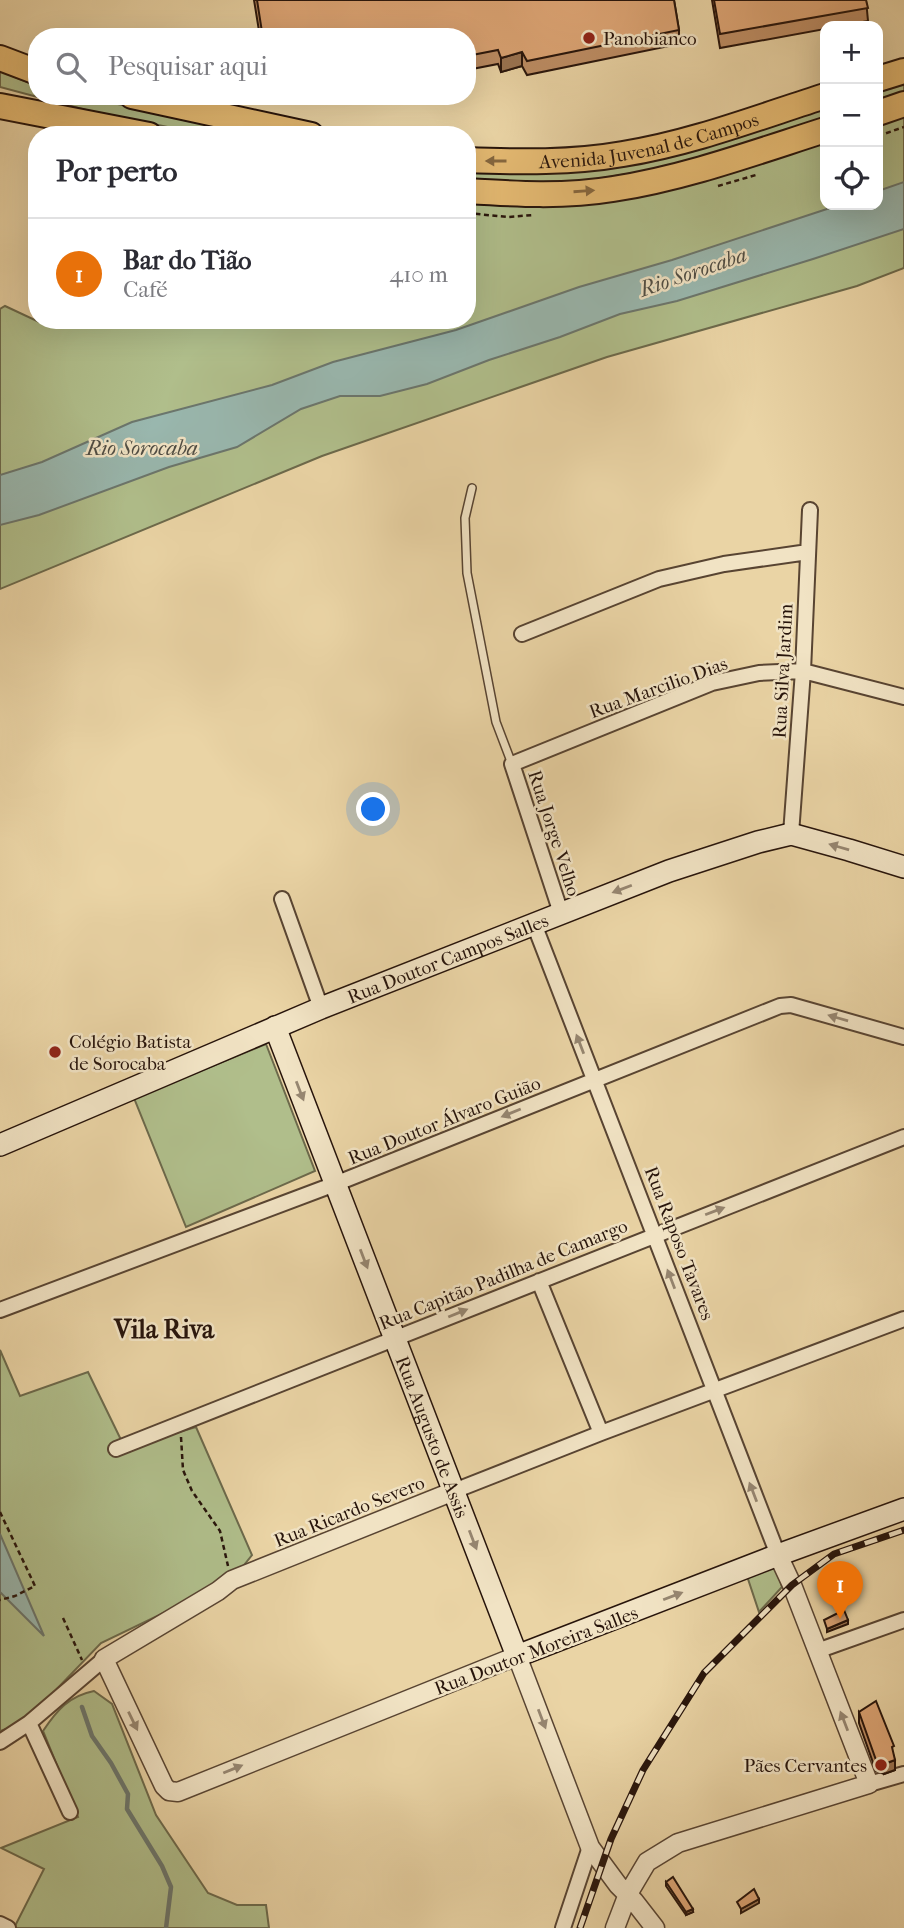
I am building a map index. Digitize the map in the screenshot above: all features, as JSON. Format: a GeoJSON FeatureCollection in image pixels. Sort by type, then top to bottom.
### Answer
{"type":"FeatureCollection","features":[{"type":"Feature","properties":{"kind":"highway"},"geometry":{"type":"LineString","coordinates":[[0,58],[28,69]]}},
{"type":"Feature","properties":{"kind":"highway"},"geometry":{"type":"LineString","coordinates":[[883,77],[904,71]]}},
{"type":"Feature","properties":{"kind":"highway","name":"Avenida Juvenal de Campos"},"geometry":{"type":"LineString","coordinates":[[476,160],[554,161],[621,155],[689,139],[820,98]]}},
{"type":"Feature","properties":{"kind":"highway"},"geometry":{"type":"LineString","coordinates":[[883,111],[904,104]]}},
{"type":"Feature","properties":{"kind":"highway"},"geometry":{"type":"LineString","coordinates":[[173,105],[270,126]]}},
{"type":"Feature","properties":{"kind":"highway"},"geometry":{"type":"LineString","coordinates":[[0,106],[103,126]]}},
{"type":"Feature","properties":{"kind":"highway","name":"Avenida Juvenal de Campos"},"geometry":{"type":"LineString","coordinates":[[476,192],[558,194],[612,189],[694,171],[820,132]]}},
{"type":"Feature","properties":{"kind":"main road","name":"Rua Doutor Campos Salles"},"geometry":{"type":"LineString","coordinates":[[0,1145],[321,1008],[669,871],[758,842],[792,834],[904,867]]}},
{"type":"Feature","properties":{"kind":"main road","name":"Rua Augusto de Assis"},"geometry":{"type":"LineString","coordinates":[[275,1027],[517,1656]]}},
{"type":"Feature","properties":{"kind":"main road","name":"Rua Doutor Moreira Salles"},"geometry":{"type":"LineString","coordinates":[[517,1656],[904,1509]]}},
{"type":"Feature","properties":{"kind":"street","name":"Rua Silva Jardim"},"geometry":{"type":"LineString","coordinates":[[792,834],[810,510]]}},
{"type":"Feature","properties":{"kind":"street"},"geometry":{"type":"LineString","coordinates":[[522,634],[659,579],[724,564],[808,552]]}},
{"type":"Feature","properties":{"kind":"street","name":"Rua Marcilio Dias"},"geometry":{"type":"LineString","coordinates":[[512,764],[712,683],[759,673],[803,671],[904,697]]}},
{"type":"Feature","properties":{"kind":"street","name":"Rua Jorge Velho"},"geometry":{"type":"LineString","coordinates":[[512,764],[561,914]]}},
{"type":"Feature","properties":{"kind":"street"},"geometry":{"type":"LineString","coordinates":[[282,899],[321,1008]]}},
{"type":"Feature","properties":{"kind":"street","name":"Rua Raposo Tavares"},"geometry":{"type":"LineString","coordinates":[[534,924],[869,1784]]}},
{"type":"Feature","properties":{"kind":"street","name":"Rua Doutor Álvaro Guião"},"geometry":{"type":"LineString","coordinates":[[0,1310],[335,1184],[779,1006],[791,1005],[904,1037]]}},
{"type":"Feature","properties":{"kind":"street","name":"Rua Capitão Padilha de Camargo"},"geometry":{"type":"LineString","coordinates":[[117,1449],[904,1137]]}},
{"type":"Feature","properties":{"kind":"street"},"geometry":{"type":"LineString","coordinates":[[538,1280],[601,1433]]}},
{"type":"Feature","properties":{"kind":"street","name":"Rua Ricardo Severo"},"geometry":{"type":"LineString","coordinates":[[0,1742],[29,1723],[104,1659],[232,1580],[601,1433],[904,1319]]}},
{"type":"Feature","properties":{"kind":"street"},"geometry":{"type":"LineString","coordinates":[[788,1577],[790,1562],[804,1545]]}},
{"type":"Feature","properties":{"kind":"street"},"geometry":{"type":"LineString","coordinates":[[817,1651],[904,1620]]}},
{"type":"Feature","properties":{"kind":"street","name":"Rua Doutor Moreira Salles"},"geometry":{"type":"LineString","coordinates":[[104,1659],[164,1786],[169,1791],[178,1791],[517,1656]]}},
{"type":"Feature","properties":{"kind":"street","name":"Rua Augusto de Assis"},"geometry":{"type":"LineString","coordinates":[[517,1656],[590,1847],[655,1928]]}},
{"type":"Feature","properties":{"kind":"street"},"geometry":{"type":"LineString","coordinates":[[29,1723],[70,1812]]}},
{"type":"Feature","properties":{"kind":"street"},"geometry":{"type":"LineString","coordinates":[[615,1928],[628,1894],[647,1862],[678,1843],[904,1774]]}},
{"type":"Feature","properties":{"kind":"street"},"geometry":{"type":"LineString","coordinates":[[563,1928],[590,1847]]}},
{"type":"Feature","properties":{"kind":"street"},"geometry":{"type":"LineString","coordinates":[[0,1924],[8,1928]]}},
{"type":"Feature","properties":{"kind":"lane"},"geometry":{"type":"LineString","coordinates":[[472,488],[465,517],[467,573],[496,722],[512,764]]}},
{"type":"Feature","properties":{"kind":"path"},"geometry":{"type":"LineString","coordinates":[[883,133],[904,127]]}},
{"type":"Feature","properties":{"kind":"path"},"geometry":{"type":"LineString","coordinates":[[180,1423],[183,1470],[192,1490],[220,1531],[232,1580]]}},
{"type":"Feature","properties":{"kind":"path"},"geometry":{"type":"LineString","coordinates":[[0,1512],[35,1586],[0,1600]]}},
{"type":"Feature","properties":{"kind":"path"},"geometry":{"type":"LineString","coordinates":[[63,1618],[88,1673]]}},
{"type":"Feature","properties":{"kind":"green space"},"geometry":{"type":"Polygon","coordinates":[[[0,71],[28,82],[28,94],[0,87],[0,71]]]}},
{"type":"Feature","properties":{"kind":"green space"},"geometry":{"type":"Polygon","coordinates":[[[904,76],[904,93],[883,100],[883,83],[904,76]]]}},
{"type":"Feature","properties":{"kind":"green space"},"geometry":{"type":"Polygon","coordinates":[[[820,104],[820,122],[665,169],[599,181],[476,183],[476,170],[509,172],[820,104]]]}},
{"type":"Feature","properties":{"kind":"green space"},"geometry":{"type":"Polygon","coordinates":[[[67,105],[122,105],[224,126],[163,126],[67,105]]]}},
{"type":"Feature","properties":{"kind":"green space"},"geometry":{"type":"Polygon","coordinates":[[[904,115],[904,268],[857,286],[607,357],[322,456],[0,589],[0,309],[5,306],[28,317],[28,329],[476,329],[476,199],[820,143],[820,210],[883,210],[883,122],[904,115]]]}},
{"type":"Feature","properties":{"kind":"green space"},"geometry":{"type":"Polygon","coordinates":[[[266,1044],[315,1171],[186,1227],[134,1098],[266,1044]]]}},
{"type":"Feature","properties":{"kind":"green space"},"geometry":{"type":"Polygon","coordinates":[[[0,1350],[20,1396],[88,1372],[125,1448],[196,1427],[252,1555],[232,1580],[101,1643],[24,1723],[0,1731],[0,1350]]]}},
{"type":"Feature","properties":{"kind":"green space"},"geometry":{"type":"Polygon","coordinates":[[[776,1566],[782,1587],[759,1612],[746,1573],[776,1566]]]}},
{"type":"Feature","properties":{"kind":"green space"},"geometry":{"type":"Polygon","coordinates":[[[94,1691],[112,1704],[156,1815],[208,1893],[237,1905],[266,1905],[269,1928],[14,1928],[44,1869],[1,1848],[78,1817],[43,1731],[64,1705],[77,1696],[94,1691]]]}},
{"type":"Feature","properties":{"kind":"water","name":"Rio Sorocaba"},"geometry":{"type":"Polygon","coordinates":[[[904,182],[904,229],[677,301],[620,314],[427,384],[380,396],[340,396],[301,409],[237,447],[169,467],[39,515],[0,525],[0,475],[42,462],[132,422],[272,385],[333,362],[459,329],[476,329],[476,323],[579,287],[672,260],[824,210],[883,210],[883,189],[904,182]]]}},
{"type":"Feature","properties":{"kind":"water"},"geometry":{"type":"Polygon","coordinates":[[[0,1534],[44,1636],[0,1592],[0,1534]]]}},
{"type":"Feature","properties":{"kind":"building"},"geometry":{"type":"Polygon","coordinates":[[[257,0],[674,0],[679,30],[527,61],[522,52],[501,58],[498,50],[476,54],[476,28],[261,28],[257,0]]]}},
{"type":"Feature","properties":{"kind":"building"},"geometry":{"type":"Polygon","coordinates":[[[714,0],[866,0],[868,8],[720,34],[714,0]]]}},
{"type":"Feature","properties":{"kind":"building"},"geometry":{"type":"Polygon","coordinates":[[[844,1610],[848,1620],[827,1629],[824,1620],[844,1610]]]}},
{"type":"Feature","properties":{"kind":"building"},"geometry":{"type":"Polygon","coordinates":[[[876,1701],[894,1746],[895,1760],[884,1764],[876,1760],[859,1712],[876,1701]]]}},
{"type":"Feature","properties":{"kind":"building"},"geometry":{"type":"Polygon","coordinates":[[[673,1877],[693,1909],[686,1912],[666,1882],[673,1877]]]}},
{"type":"Feature","properties":{"kind":"building"},"geometry":{"type":"Polygon","coordinates":[[[754,1889],[759,1899],[741,1909],[737,1902],[754,1889]]]}},
{"type":"Feature","properties":{"kind":"waterway"},"geometry":{"type":"LineString","coordinates":[[82,1707],[92,1736],[128,1794],[127,1809],[162,1866],[171,1887],[166,1928]]}},
{"type":"Feature","properties":{"kind":"railway"},"geometry":{"type":"LineString","coordinates":[[580,1928],[611,1839],[643,1770],[704,1673],[792,1585],[834,1554],[904,1530]]}},
{"type":"Feature","properties":{"kind":"place","name":"Panobianco"},"geometry":{"type":"Point","coordinates":[589,38]}},
{"type":"Feature","properties":{"kind":"place","name":"Colégio Batista de Sorocaba"},"geometry":{"type":"Point","coordinates":[55,1052]}},
{"type":"Feature","properties":{"kind":"place","name":"Bar do Tião"},"geometry":{"type":"Point","coordinates":[840,1619]}},
{"type":"Feature","properties":{"kind":"place","name":"Pães Cervantes"},"geometry":{"type":"Point","coordinates":[881,1765]}},
{"type":"Feature","properties":{"kind":"district","name":"Vila Riva"},"geometry":{"type":"Point","coordinates":[164,1329]}}]}
